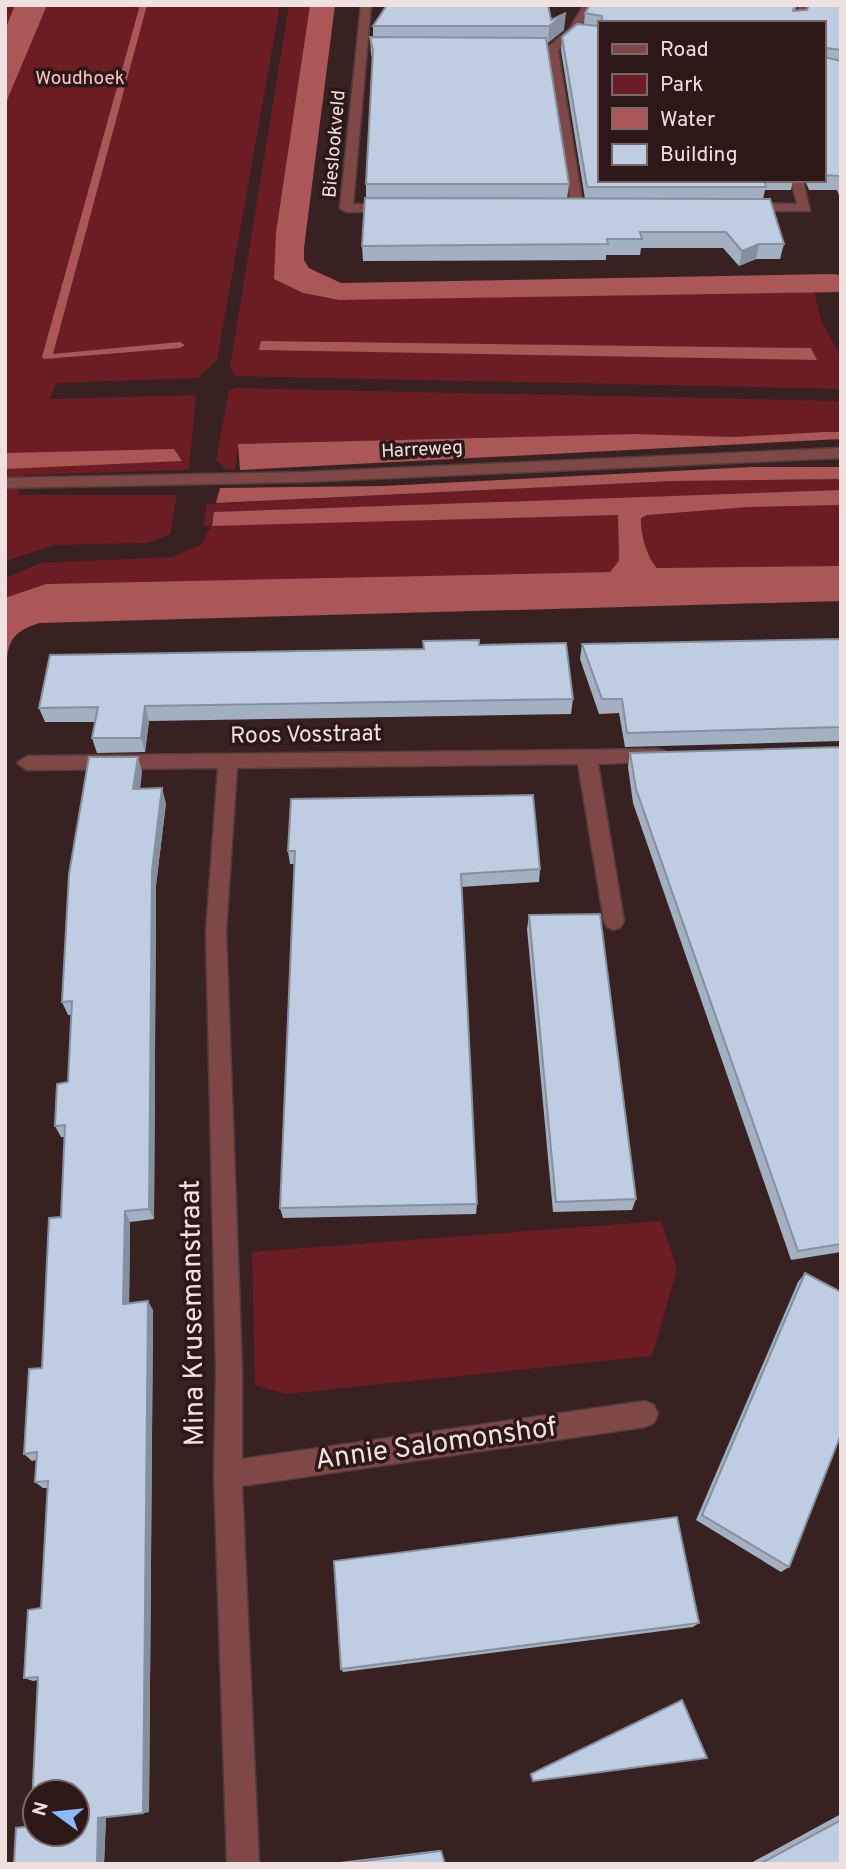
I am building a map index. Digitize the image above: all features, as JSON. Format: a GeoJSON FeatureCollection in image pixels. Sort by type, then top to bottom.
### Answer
{"type":"FeatureCollection","features":[{"type":"Feature","properties":{"kind":"street","name":"Bieslookveld"},"geometry":{"type":"LineString","coordinates":[[366,5],[370,48],[346,208],[414,208]]}},
{"type":"Feature","properties":{"kind":"street"},"geometry":{"type":"LineString","coordinates":[[539,49],[552,49],[573,31],[589,5]]}},
{"type":"Feature","properties":{"kind":"street"},"geometry":{"type":"LineString","coordinates":[[798,21],[805,5]]}},
{"type":"Feature","properties":{"kind":"street"},"geometry":{"type":"LineString","coordinates":[[573,31],[586,33]]}},
{"type":"Feature","properties":{"kind":"street"},"geometry":{"type":"LineString","coordinates":[[552,49],[577,206]]}},
{"type":"Feature","properties":{"kind":"street"},"geometry":{"type":"LineString","coordinates":[[724,207],[805,208],[798,182]]}},
{"type":"Feature","properties":{"kind":"street","name":"Harreweg"},"geometry":{"type":"LineString","coordinates":[[5,483],[304,477],[841,453]]}},
{"type":"Feature","properties":{"kind":"street","name":"Roos Vosstraat"},"geometry":{"type":"LineString","coordinates":[[27,763],[674,755]]}},
{"type":"Feature","properties":{"kind":"street"},"geometry":{"type":"LineString","coordinates":[[587,758],[614,921]]}},
{"type":"Feature","properties":{"kind":"street","name":"Mina Krusemanstraat"},"geometry":{"type":"LineString","coordinates":[[228,762],[216,931],[229,1369],[228,1475],[243,1864]]}},
{"type":"Feature","properties":{"kind":"street","name":"Annie Salomonshof"},"geometry":{"type":"LineString","coordinates":[[228,1475],[645,1414]]}},
{"type":"Feature","properties":{"kind":"green space","name":"Woudhoek"},"geometry":{"type":"Polygon","coordinates":[[[5,5],[280,5],[217,360],[198,378],[56,383],[50,399],[196,395],[189,470],[25,475],[18,495],[177,495],[170,535],[146,543],[55,545],[5,561],[5,5]]]}},
{"type":"Feature","properties":{"kind":"green space"},"geometry":{"type":"Polygon","coordinates":[[[289,5],[310,5],[276,232],[275,279],[303,293],[339,300],[814,291],[821,320],[841,357],[841,389],[235,376],[230,367],[289,5]],[[261,341],[817,360],[811,348],[261,341]]]}},
{"type":"Feature","properties":{"kind":"green space"},"geometry":{"type":"Polygon","coordinates":[[[236,388],[841,401],[841,432],[733,437],[635,434],[238,444],[235,470],[226,469],[216,460],[229,390],[236,388]]]}},
{"type":"Feature","properties":{"kind":"green space"},"geometry":{"type":"Polygon","coordinates":[[[841,479],[841,490],[215,512],[212,525],[618,515],[619,562],[610,572],[46,584],[5,598],[5,578],[41,563],[172,557],[201,545],[211,526],[203,526],[207,504],[672,481],[841,479]]]}},
{"type":"Feature","properties":{"kind":"green space"},"geometry":{"type":"Polygon","coordinates":[[[841,505],[841,566],[657,568],[644,544],[641,517],[646,515],[749,507],[841,505]]]}},
{"type":"Feature","properties":{"kind":"green space"},"geometry":{"type":"Polygon","coordinates":[[[661,1221],[677,1269],[652,1356],[286,1394],[255,1385],[252,1252],[661,1221]]]}},
{"type":"Feature","properties":{"kind":"water"},"geometry":{"type":"Polygon","coordinates":[[[15,5],[47,5],[5,105],[5,30],[15,5]]]}},
{"type":"Feature","properties":{"kind":"water"},"geometry":{"type":"Polygon","coordinates":[[[310,5],[335,5],[304,248],[304,260],[309,268],[341,283],[831,274],[841,275],[841,292],[339,300],[303,293],[274,279],[276,232],[310,5]]]}},
{"type":"Feature","properties":{"kind":"water"},"geometry":{"type":"Polygon","coordinates":[[[261,341],[811,348],[817,360],[259,350],[261,341]]]}},
{"type":"Feature","properties":{"kind":"water"},"geometry":{"type":"Polygon","coordinates":[[[841,432],[841,439],[240,470],[238,444],[635,434],[733,437],[841,432]]]}},
{"type":"Feature","properties":{"kind":"water"},"geometry":{"type":"Polygon","coordinates":[[[174,449],[182,461],[5,469],[5,453],[174,449]]]}},
{"type":"Feature","properties":{"kind":"water"},"geometry":{"type":"Polygon","coordinates":[[[751,467],[841,467],[841,479],[672,481],[216,503],[220,488],[383,486],[751,467]]]}},
{"type":"Feature","properties":{"kind":"water"},"geometry":{"type":"Polygon","coordinates":[[[841,490],[841,505],[749,507],[647,515],[641,518],[641,524],[647,551],[657,568],[841,566],[841,601],[40,623],[27,628],[13,639],[9,647],[5,688],[5,598],[46,584],[610,572],[619,561],[618,515],[212,526],[214,512],[841,490]]]}},
{"type":"Feature","properties":{"kind":"building"},"geometry":{"type":"Polygon","coordinates":[[[387,5],[548,5],[551,20],[566,13],[549,26],[373,26],[387,5]]]}},
{"type":"Feature","properties":{"kind":"building"},"geometry":{"type":"Polygon","coordinates":[[[590,5],[795,5],[793,11],[807,10],[809,5],[841,5],[841,50],[827,48],[825,54],[825,21],[602,21],[602,16],[585,13],[590,5]]]}},
{"type":"Feature","properties":{"kind":"building"},"geometry":{"type":"Polygon","coordinates":[[[577,24],[598,26],[598,182],[765,182],[766,187],[587,187],[562,37],[577,24]]]}},
{"type":"Feature","properties":{"kind":"building"},"geometry":{"type":"Polygon","coordinates":[[[370,37],[546,38],[569,184],[366,184],[373,50],[370,37]]]}},
{"type":"Feature","properties":{"kind":"building"},"geometry":{"type":"Polygon","coordinates":[[[825,57],[841,61],[841,176],[825,175],[825,57]]]}},
{"type":"Feature","properties":{"kind":"building"},"geometry":{"type":"Polygon","coordinates":[[[365,198],[770,199],[784,244],[759,244],[742,251],[726,232],[640,232],[642,239],[607,239],[608,244],[362,246],[365,198]]]}},
{"type":"Feature","properties":{"kind":"building"},"geometry":{"type":"Polygon","coordinates":[[[841,639],[841,727],[627,733],[622,699],[602,699],[582,644],[841,639]]]}},
{"type":"Feature","properties":{"kind":"building"},"geometry":{"type":"Polygon","coordinates":[[[479,640],[479,645],[566,643],[573,699],[145,706],[141,738],[92,738],[98,707],[39,708],[50,655],[424,649],[423,641],[479,640]]]}},
{"type":"Feature","properties":{"kind":"building"},"geometry":{"type":"Polygon","coordinates":[[[841,747],[841,1244],[798,1251],[636,789],[630,753],[841,747]]]}},
{"type":"Feature","properties":{"kind":"building"},"geometry":{"type":"Polygon","coordinates":[[[89,757],[138,757],[133,789],[162,788],[152,871],[149,1209],[125,1211],[123,1304],[148,1301],[143,1813],[98,1818],[97,1864],[14,1864],[16,1828],[21,1827],[21,1848],[91,1848],[91,1778],[33,1778],[38,1677],[24,1678],[28,1610],[41,1608],[48,1481],[35,1482],[37,1452],[24,1454],[29,1369],[42,1368],[49,1218],[61,1217],[65,1125],[55,1126],[57,1084],[68,1082],[72,1001],[62,1002],[69,874],[89,757]]]}},
{"type":"Feature","properties":{"kind":"building"},"geometry":{"type":"Polygon","coordinates":[[[533,795],[540,869],[461,874],[477,1204],[280,1208],[295,851],[288,851],[291,799],[533,795]]]}},
{"type":"Feature","properties":{"kind":"building"},"geometry":{"type":"Polygon","coordinates":[[[600,914],[636,1199],[556,1202],[529,915],[600,914]]]}},
{"type":"Feature","properties":{"kind":"building"},"geometry":{"type":"Polygon","coordinates":[[[805,1273],[841,1292],[841,1434],[789,1567],[702,1515],[805,1273]]]}},
{"type":"Feature","properties":{"kind":"building"},"geometry":{"type":"Polygon","coordinates":[[[677,1517],[699,1623],[341,1669],[334,1561],[677,1517]]]}},
{"type":"Feature","properties":{"kind":"building"},"geometry":{"type":"Polygon","coordinates":[[[682,1700],[707,1758],[533,1781],[531,1774],[682,1700]]]}},
{"type":"Feature","properties":{"kind":"building"},"geometry":{"type":"Polygon","coordinates":[[[841,1820],[841,1864],[760,1864],[841,1820]]]}},
{"type":"Feature","properties":{"kind":"building"},"geometry":{"type":"Polygon","coordinates":[[[441,1851],[445,1864],[341,1864],[441,1851]]]}},
{"type":"Feature","properties":{"kind":"waterway"},"geometry":{"type":"LineString","coordinates":[[144,5],[47,357],[180,345]]}}]}
